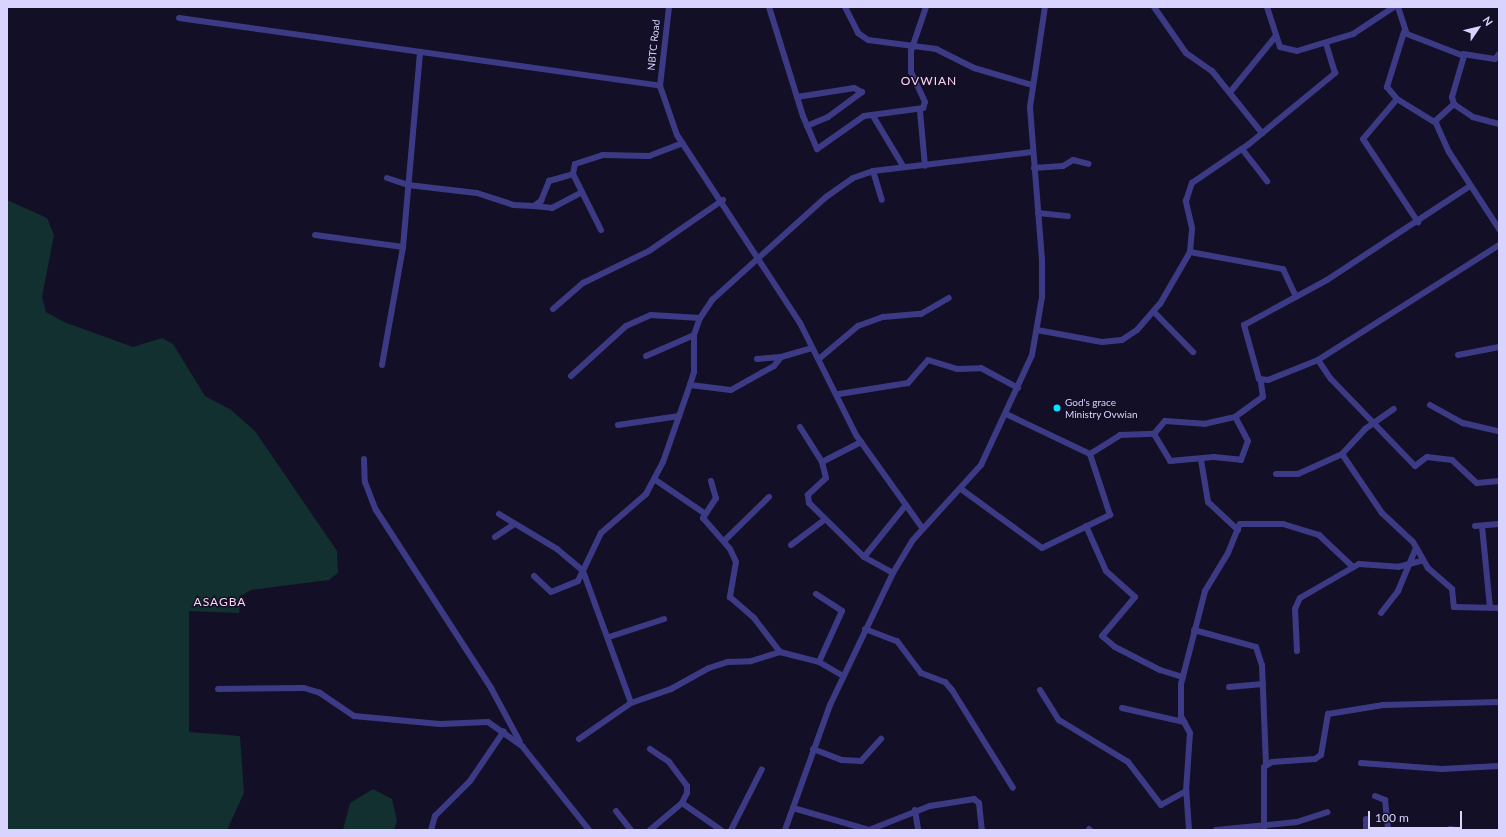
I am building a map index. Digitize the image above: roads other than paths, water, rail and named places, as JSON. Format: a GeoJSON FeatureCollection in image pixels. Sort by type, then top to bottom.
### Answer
{"type":"FeatureCollection","features":[{"type":"Feature","properties":{"kind":"street","name":"NBTC Road"},"geometry":{"type":"LineString","coordinates":[[660,86],[669,7]]}},
{"type":"Feature","properties":{"kind":"street"},"geometry":{"type":"LineString","coordinates":[[769,7],[797,97],[817,149],[864,116],[873,116],[904,110],[920,111]]}},
{"type":"Feature","properties":{"kind":"street"},"geometry":{"type":"LineString","coordinates":[[845,7],[858,33],[868,40],[912,44],[936,49],[974,68],[1032,85]]}},
{"type":"Feature","properties":{"kind":"street"},"geometry":{"type":"LineString","coordinates":[[925,166],[920,111],[925,102],[911,72],[912,44],[926,7]]}},
{"type":"Feature","properties":{"kind":"street"},"geometry":{"type":"LineString","coordinates":[[785,830],[813,749],[842,676],[893,573],[923,529],[961,489],[981,464],[1006,414],[1032,355],[1037,330],[1042,281],[1038,213],[1032,152],[1032,85],[1045,7]]}},
{"type":"Feature","properties":{"kind":"street"},"geometry":{"type":"LineString","coordinates":[[1154,7],[1186,53],[1212,71],[1231,91],[1262,133]]}},
{"type":"Feature","properties":{"kind":"street"},"geometry":{"type":"LineString","coordinates":[[1267,7],[1275,37],[1286,50],[1297,51],[1326,44],[1353,34],[1394,7]]}},
{"type":"Feature","properties":{"kind":"street"},"geometry":{"type":"LineString","coordinates":[[1398,7],[1404,32],[1385,82],[1398,99],[1436,123],[1470,186],[1499,229]]}},
{"type":"Feature","properties":{"kind":"street"},"geometry":{"type":"LineString","coordinates":[[179,18],[660,86],[683,143],[723,200],[812,348],[820,358],[861,442],[923,529]]}},
{"type":"Feature","properties":{"kind":"street"},"geometry":{"type":"LineString","coordinates":[[1404,32],[1463,54],[1495,59],[1499,54]]}},
{"type":"Feature","properties":{"kind":"street"},"geometry":{"type":"LineString","coordinates":[[1231,91],[1275,37]]}},
{"type":"Feature","properties":{"kind":"street"},"geometry":{"type":"LineString","coordinates":[[1037,330],[1073,339],[1122,340],[1154,312],[1190,252],[1192,228],[1187,190],[1202,174],[1242,149],[1335,74],[1326,44]]}},
{"type":"Feature","properties":{"kind":"street"},"geometry":{"type":"LineString","coordinates":[[382,365],[403,247],[420,52]]}},
{"type":"Feature","properties":{"kind":"street"},"geometry":{"type":"LineString","coordinates":[[1436,123],[1435,119],[1454,104],[1463,54]]}},
{"type":"Feature","properties":{"kind":"street"},"geometry":{"type":"LineString","coordinates":[[797,97],[854,88],[862,92],[828,117],[807,126]]}},
{"type":"Feature","properties":{"kind":"street"},"geometry":{"type":"LineString","coordinates":[[1398,99],[1363,139],[1418,222]]}},
{"type":"Feature","properties":{"kind":"street"},"geometry":{"type":"LineString","coordinates":[[1454,104],[1473,117],[1499,124]]}},
{"type":"Feature","properties":{"kind":"street"},"geometry":{"type":"LineString","coordinates":[[873,116],[904,166]]}},
{"type":"Feature","properties":{"kind":"street"},"geometry":{"type":"LineString","coordinates":[[601,230],[573,174],[573,162],[603,155],[649,156],[683,143]]}},
{"type":"Feature","properties":{"kind":"street"},"geometry":{"type":"LineString","coordinates":[[1242,149],[1267,181]]}},
{"type":"Feature","properties":{"kind":"street"},"geometry":{"type":"LineString","coordinates":[[534,576],[551,592],[578,581],[601,533],[646,494],[654,479],[679,416],[694,372],[694,335],[700,318],[712,300],[759,260],[826,197],[853,178],[873,171],[904,166],[925,166],[1032,152]]}},
{"type":"Feature","properties":{"kind":"street"},"geometry":{"type":"LineString","coordinates":[[1034,168],[1063,166],[1073,160],[1088,164]]}},
{"type":"Feature","properties":{"kind":"street"},"geometry":{"type":"LineString","coordinates":[[873,171],[882,200]]}},
{"type":"Feature","properties":{"kind":"street"},"geometry":{"type":"LineString","coordinates":[[534,206],[541,201],[549,181],[573,174]]}},
{"type":"Feature","properties":{"kind":"street"},"geometry":{"type":"LineString","coordinates":[[387,178],[408,185],[477,193],[513,205],[552,208],[582,192]]}},
{"type":"Feature","properties":{"kind":"street"},"geometry":{"type":"LineString","coordinates":[[1090,454],[1120,435],[1154,434],[1165,421],[1204,424],[1235,417],[1263,397],[1261,382],[1244,325],[1296,297],[1418,222],[1470,186]]}},
{"type":"Feature","properties":{"kind":"street"},"geometry":{"type":"LineString","coordinates":[[553,309],[574,289],[649,251],[723,200]]}},
{"type":"Feature","properties":{"kind":"street"},"geometry":{"type":"LineString","coordinates":[[1038,213],[1068,216]]}},
{"type":"Feature","properties":{"kind":"street"},"geometry":{"type":"LineString","coordinates":[[315,235],[403,247]]}},
{"type":"Feature","properties":{"kind":"street"},"geometry":{"type":"LineString","coordinates":[[1261,382],[1318,360],[1499,245]]}},
{"type":"Feature","properties":{"kind":"street"},"geometry":{"type":"LineString","coordinates":[[1190,252],[1283,269],[1296,297]]}},
{"type":"Feature","properties":{"kind":"street"},"geometry":{"type":"LineString","coordinates":[[820,358],[858,326],[882,317],[921,314],[949,298]]}},
{"type":"Feature","properties":{"kind":"street"},"geometry":{"type":"LineString","coordinates":[[1154,312],[1193,352]]}},
{"type":"Feature","properties":{"kind":"street"},"geometry":{"type":"LineString","coordinates":[[571,376],[626,326],[651,315],[700,318]]}},
{"type":"Feature","properties":{"kind":"street"},"geometry":{"type":"LineString","coordinates":[[646,356],[694,335]]}},
{"type":"Feature","properties":{"kind":"street"},"geometry":{"type":"LineString","coordinates":[[1458,355],[1499,347]]}},
{"type":"Feature","properties":{"kind":"street"},"geometry":{"type":"LineString","coordinates":[[757,360],[781,357],[812,348]]}},
{"type":"Feature","properties":{"kind":"street"},"geometry":{"type":"LineString","coordinates":[[690,385],[731,390],[774,366],[781,357]]}},
{"type":"Feature","properties":{"kind":"street"},"geometry":{"type":"LineString","coordinates":[[838,394],[908,383],[928,360],[956,370],[981,368],[1018,388]]}},
{"type":"Feature","properties":{"kind":"street"},"geometry":{"type":"LineString","coordinates":[[1318,360],[1331,380],[1415,466],[1427,457],[1452,460],[1477,483],[1499,481]]}},
{"type":"Feature","properties":{"kind":"street"},"geometry":{"type":"LineString","coordinates":[[1430,405],[1463,424],[1499,431]]}},
{"type":"Feature","properties":{"kind":"street"},"geometry":{"type":"LineString","coordinates":[[1276,474],[1298,474],[1342,454],[1373,423],[1394,409]]}},
{"type":"Feature","properties":{"kind":"street"},"geometry":{"type":"LineString","coordinates":[[961,489],[1042,548],[1110,515],[1090,454],[1006,414]]}},
{"type":"Feature","properties":{"kind":"street"},"geometry":{"type":"LineString","coordinates":[[618,425],[679,416]]}},
{"type":"Feature","properties":{"kind":"street"},"geometry":{"type":"LineString","coordinates":[[1154,434],[1170,462],[1243,458],[1247,437],[1235,417]]}},
{"type":"Feature","properties":{"kind":"street"},"geometry":{"type":"LineString","coordinates":[[800,427],[822,462],[826,478],[808,498],[823,520],[864,557],[893,573]]}},
{"type":"Feature","properties":{"kind":"street"},"geometry":{"type":"LineString","coordinates":[[822,462],[861,442]]}},
{"type":"Feature","properties":{"kind":"street"},"geometry":{"type":"LineString","coordinates":[[1342,454],[1382,513],[1416,548],[1421,561],[1452,590],[1454,607],[1499,608]]}},
{"type":"Feature","properties":{"kind":"street"},"geometry":{"type":"LineString","coordinates":[[364,459],[365,482],[376,510],[491,688],[522,746],[589,830]]}},
{"type":"Feature","properties":{"kind":"street"},"geometry":{"type":"LineString","coordinates":[[1201,460],[1208,502],[1238,530]]}},
{"type":"Feature","properties":{"kind":"street"},"geometry":{"type":"LineString","coordinates":[[654,479],[704,513]]}},
{"type":"Feature","properties":{"kind":"street"},"geometry":{"type":"LineString","coordinates":[[711,481],[716,498],[704,513],[703,518],[724,541],[736,562],[730,597],[754,618],[780,652]]}},
{"type":"Feature","properties":{"kind":"street"},"geometry":{"type":"LineString","coordinates":[[724,541],[769,497]]}},
{"type":"Feature","properties":{"kind":"street"},"geometry":{"type":"LineString","coordinates":[[864,557],[906,505]]}},
{"type":"Feature","properties":{"kind":"street"},"geometry":{"type":"LineString","coordinates":[[498,514],[557,549],[583,571],[609,637],[632,703]]}},
{"type":"Feature","properties":{"kind":"street"},"geometry":{"type":"LineString","coordinates":[[791,545],[823,520]]}},
{"type":"Feature","properties":{"kind":"street"},"geometry":{"type":"LineString","coordinates":[[1189,830],[1186,791],[1190,733],[1184,722],[1183,677],[1205,591],[1238,530],[1243,522],[1283,524],[1305,530],[1326,539],[1353,567]]}},
{"type":"Feature","properties":{"kind":"street"},"geometry":{"type":"LineString","coordinates":[[495,537],[514,524]]}},
{"type":"Feature","properties":{"kind":"street"},"geometry":{"type":"LineString","coordinates":[[1490,608],[1479,526],[1499,524]]}},
{"type":"Feature","properties":{"kind":"street"},"geometry":{"type":"LineString","coordinates":[[1086,526],[1106,571],[1135,597],[1102,636],[1115,647],[1160,670],[1183,677]]}},
{"type":"Feature","properties":{"kind":"street"},"geometry":{"type":"LineString","coordinates":[[1381,613],[1398,590],[1416,548]]}},
{"type":"Feature","properties":{"kind":"street"},"geometry":{"type":"LineString","coordinates":[[1409,565],[1421,561]]}},
{"type":"Feature","properties":{"kind":"street"},"geometry":{"type":"LineString","coordinates":[[1297,652],[1296,603],[1353,567],[1409,565],[1428,568]]}},
{"type":"Feature","properties":{"kind":"street"},"geometry":{"type":"LineString","coordinates":[[816,594],[842,611],[819,662]]}},
{"type":"Feature","properties":{"kind":"street"},"geometry":{"type":"LineString","coordinates":[[609,637],[664,619]]}},
{"type":"Feature","properties":{"kind":"street"},"geometry":{"type":"LineString","coordinates":[[865,629],[898,640],[921,673],[945,682],[952,690],[1013,788]]}},
{"type":"Feature","properties":{"kind":"street"},"geometry":{"type":"LineString","coordinates":[[1194,630],[1256,647],[1263,684],[1266,764],[1264,827]]}},
{"type":"Feature","properties":{"kind":"street"},"geometry":{"type":"LineString","coordinates":[[579,739],[632,703],[671,689],[720,663],[751,661],[780,652],[819,662],[842,676]]}},
{"type":"Feature","properties":{"kind":"street"},"geometry":{"type":"LineString","coordinates":[[1229,687],[1263,684]]}},
{"type":"Feature","properties":{"kind":"street"},"geometry":{"type":"LineString","coordinates":[[218,689],[304,688],[320,693],[354,716],[440,724],[488,722],[504,731],[522,746]]}},
{"type":"Feature","properties":{"kind":"street"},"geometry":{"type":"LineString","coordinates":[[1040,690],[1059,720],[1128,762],[1161,805],[1186,791]]}},
{"type":"Feature","properties":{"kind":"street"},"geometry":{"type":"LineString","coordinates":[[1266,764],[1315,759],[1321,755],[1328,714],[1383,705],[1499,702]]}},
{"type":"Feature","properties":{"kind":"street"},"geometry":{"type":"LineString","coordinates":[[1122,708],[1184,722]]}},
{"type":"Feature","properties":{"kind":"street"},"geometry":{"type":"LineString","coordinates":[[431,830],[435,816],[470,781],[504,731]]}},
{"type":"Feature","properties":{"kind":"street"},"geometry":{"type":"LineString","coordinates":[[813,749],[842,760],[861,761],[881,739]]}},
{"type":"Feature","properties":{"kind":"street"},"geometry":{"type":"LineString","coordinates":[[650,750],[669,762],[687,786],[682,803],[650,830]]}},
{"type":"Feature","properties":{"kind":"street"},"geometry":{"type":"LineString","coordinates":[[1361,763],[1442,769],[1499,766]]}},
{"type":"Feature","properties":{"kind":"street"},"geometry":{"type":"LineString","coordinates":[[731,830],[762,769]]}},
{"type":"Feature","properties":{"kind":"street"},"geometry":{"type":"LineString","coordinates":[[1375,796],[1385,800],[1388,830]]}},
{"type":"Feature","properties":{"kind":"street"},"geometry":{"type":"LineString","coordinates":[[793,808],[869,830],[915,810],[974,799],[979,803],[982,830]]}},
{"type":"Feature","properties":{"kind":"street"},"geometry":{"type":"LineString","coordinates":[[682,803],[721,830]]}},
{"type":"Feature","properties":{"kind":"street"},"geometry":{"type":"LineString","coordinates":[[915,810],[918,830]]}},
{"type":"Feature","properties":{"kind":"street"},"geometry":{"type":"LineString","coordinates":[[616,811],[631,830]]}},
{"type":"Feature","properties":{"kind":"street"},"geometry":{"type":"LineString","coordinates":[[1216,830],[1264,827],[1297,822],[1327,812]]}},
{"type":"Feature","properties":{"kind":"street"},"geometry":{"type":"LineString","coordinates":[[1366,819],[1366,830]]}},
{"type":"Feature","properties":{"kind":"place","name":"God's grace Ministry Ovwian"},"geometry":{"type":"Point","coordinates":[1057,408]}},
{"type":"Feature","properties":{"kind":"district","name":"OVWIAN"},"geometry":{"type":"Point","coordinates":[929,81]}},
{"type":"Feature","properties":{"kind":"district","name":"ASAGBA"},"geometry":{"type":"Point","coordinates":[220,602]}}]}
